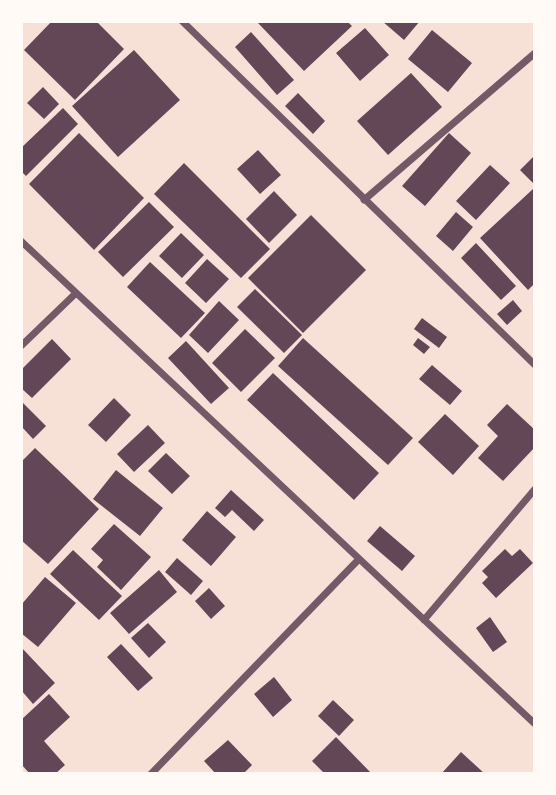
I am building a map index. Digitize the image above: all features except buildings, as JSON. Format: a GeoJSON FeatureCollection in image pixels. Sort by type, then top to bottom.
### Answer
{"type":"FeatureCollection","features":[{"type":"Feature","properties":{"kind":"street"},"geometry":{"type":"LineString","coordinates":[[182,21],[535,365]]}},
{"type":"Feature","properties":{"kind":"street"},"geometry":{"type":"LineString","coordinates":[[364,200],[535,53]]}},
{"type":"Feature","properties":{"kind":"street"},"geometry":{"type":"LineString","coordinates":[[21,241],[535,724]]}},
{"type":"Feature","properties":{"kind":"street"},"geometry":{"type":"LineString","coordinates":[[21,346],[75,294]]}},
{"type":"Feature","properties":{"kind":"street"},"geometry":{"type":"LineString","coordinates":[[424,620],[535,489]]}},
{"type":"Feature","properties":{"kind":"street"},"geometry":{"type":"LineString","coordinates":[[151,774],[359,559]]}}]}
